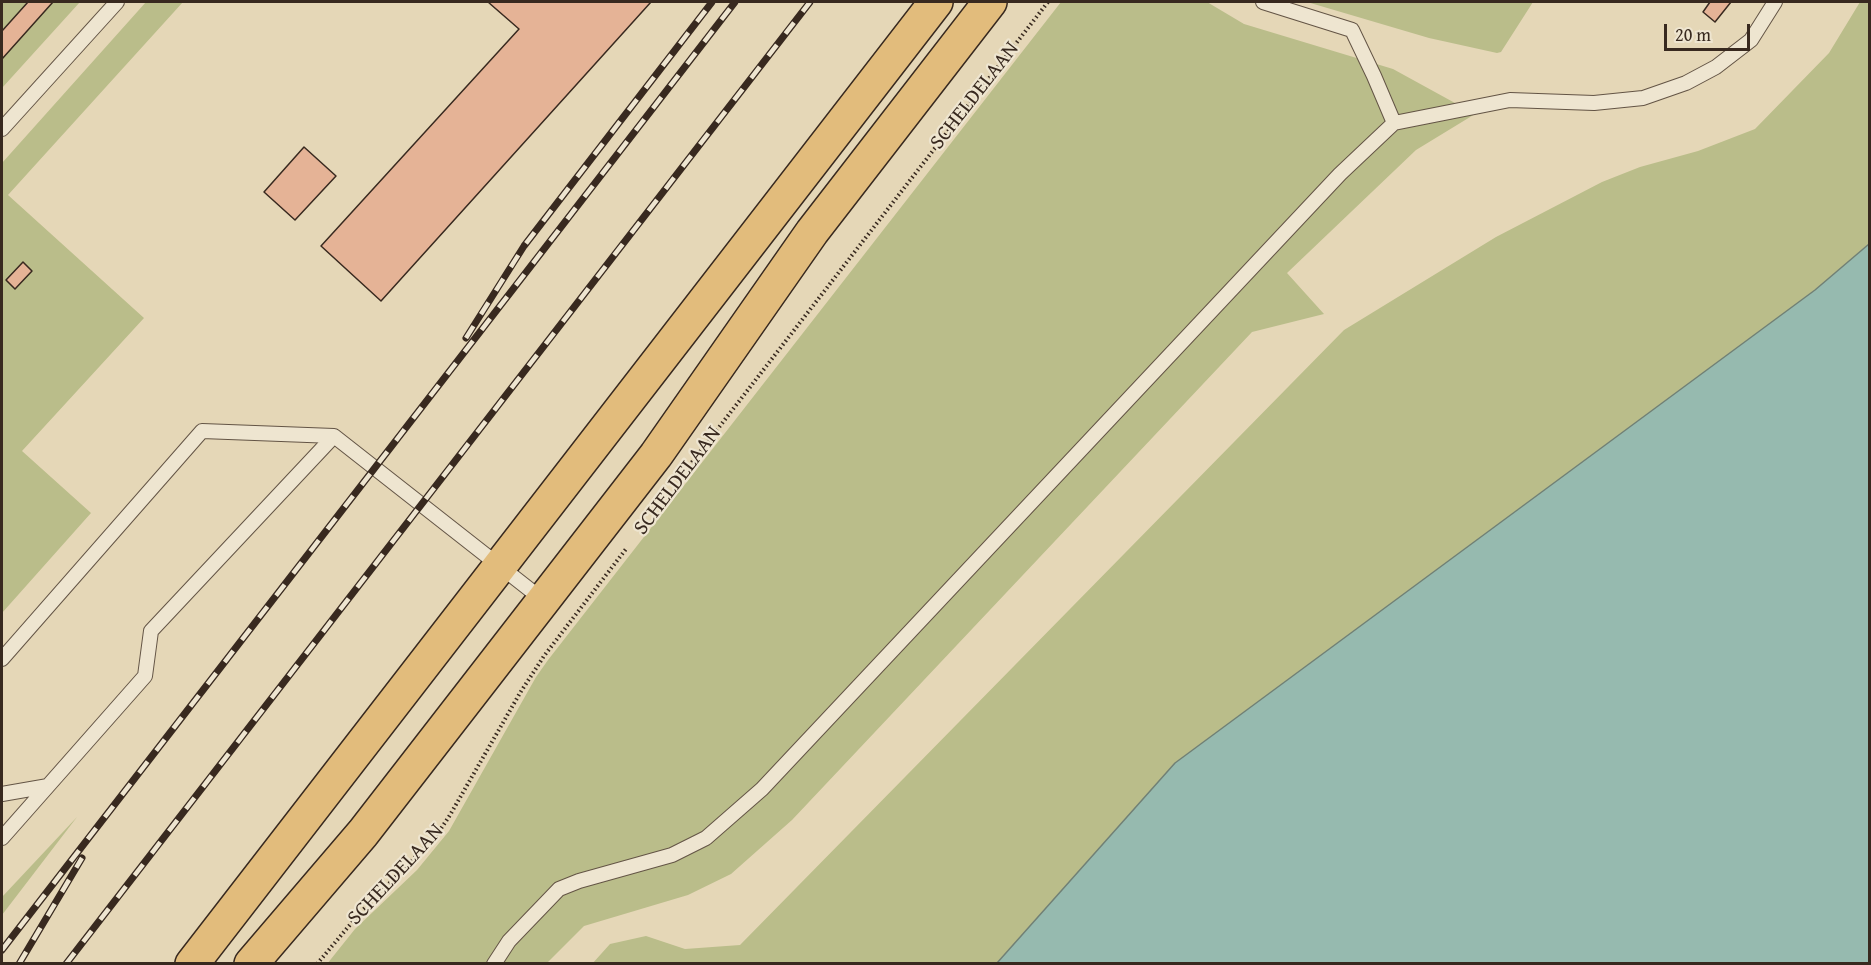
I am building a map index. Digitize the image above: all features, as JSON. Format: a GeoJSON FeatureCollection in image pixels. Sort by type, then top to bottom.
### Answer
{"type":"FeatureCollection","features":[{"type":"Feature","properties":{"kind":"main road"},"geometry":{"type":"LineString","coordinates":[[192,963],[936,2]]}},
{"type":"Feature","properties":{"kind":"main road","name":"SCHELDELAAN"},"geometry":{"type":"LineString","coordinates":[[251,963],[363,833],[656,455],[812,232],[990,2]]}},
{"type":"Feature","properties":{"kind":"lane"},"geometry":{"type":"LineString","coordinates":[[2,129],[117,2]]}},
{"type":"Feature","properties":{"kind":"lane"},"geometry":{"type":"LineString","coordinates":[[1263,2],[1352,30],[1394,123]]}},
{"type":"Feature","properties":{"kind":"lane"},"geometry":{"type":"LineString","coordinates":[[494,963],[508,941],[559,889],[579,881],[672,855],[706,838],[762,789],[1340,174],[1394,123],[1510,100],[1594,103],[1643,98],[1686,83],[1716,68],[1751,40],[1775,2]]}},
{"type":"Feature","properties":{"kind":"lane"},"geometry":{"type":"LineString","coordinates":[[2,659],[202,430],[334,436],[543,600]]}},
{"type":"Feature","properties":{"kind":"lane"},"geometry":{"type":"LineString","coordinates":[[2,838],[145,676],[151,632],[334,436]]}},
{"type":"Feature","properties":{"kind":"lane"},"geometry":{"type":"LineString","coordinates":[[2,794],[48,786]]}},
{"type":"Feature","properties":{"kind":"path","name":"SCHELDELAAN"},"geometry":{"type":"LineString","coordinates":[[689,466],[1048,2]]}},
{"type":"Feature","properties":{"kind":"path","name":"SCHELDELAAN"},"geometry":{"type":"LineString","coordinates":[[317,963],[359,914],[436,836],[544,656],[631,542]]}},
{"type":"Feature","properties":{"kind":"green space"},"geometry":{"type":"Polygon","coordinates":[[[2,2],[80,2],[2,88],[2,2]]]}},
{"type":"Feature","properties":{"kind":"green space"},"geometry":{"type":"Polygon","coordinates":[[[146,2],[183,2],[8,195],[144,318],[22,451],[91,513],[2,613],[2,163],[146,2]]]}},
{"type":"Feature","properties":{"kind":"green space"},"geometry":{"type":"Polygon","coordinates":[[[1061,2],[1207,2],[1244,24],[1393,69],[1475,114],[1416,150],[1287,273],[1324,314],[1252,332],[792,820],[731,874],[688,895],[584,926],[547,963],[327,964],[355,929],[417,870],[449,831],[536,677],[548,660],[1061,2]]]}},
{"type":"Feature","properties":{"kind":"green space"},"geometry":{"type":"Polygon","coordinates":[[[1307,2],[1533,2],[1501,52],[1497,53],[1429,38],[1307,2]]]}},
{"type":"Feature","properties":{"kind":"green space"},"geometry":{"type":"Polygon","coordinates":[[[1860,2],[1869,2],[1869,244],[1815,290],[1175,763],[997,963],[592,964],[610,944],[646,936],[685,949],[740,945],[1344,330],[1496,237],[1602,182],[1640,167],[1698,151],[1755,129],[1829,53],[1860,2]]]}},
{"type":"Feature","properties":{"kind":"green space"},"geometry":{"type":"Polygon","coordinates":[[[77,817],[2,915],[2,897],[77,817]]]}},
{"type":"Feature","properties":{"kind":"water"},"geometry":{"type":"Polygon","coordinates":[[[1869,244],[1869,963],[997,963],[1175,763],[1815,290],[1869,244]]]}},
{"type":"Feature","properties":{"kind":"building"},"geometry":{"type":"Polygon","coordinates":[[[28,2],[53,2],[2,59],[2,31],[28,2]]]}},
{"type":"Feature","properties":{"kind":"building"},"geometry":{"type":"Polygon","coordinates":[[[488,2],[651,2],[381,301],[321,246],[519,29],[488,2]]]}},
{"type":"Feature","properties":{"kind":"building"},"geometry":{"type":"Polygon","coordinates":[[[1710,2],[1731,2],[1715,22],[1703,12],[1710,2]]]}},
{"type":"Feature","properties":{"kind":"building"},"geometry":{"type":"Polygon","coordinates":[[[304,147],[336,176],[295,220],[264,192],[304,147]]]}},
{"type":"Feature","properties":{"kind":"building"},"geometry":{"type":"Polygon","coordinates":[[[23,262],[32,271],[15,289],[6,280],[23,262]]]}},
{"type":"Feature","properties":{"kind":"railway"},"geometry":{"type":"LineString","coordinates":[[466,338],[524,246],[712,2]]}},
{"type":"Feature","properties":{"kind":"railway"},"geometry":{"type":"LineString","coordinates":[[2,950],[735,2]]}},
{"type":"Feature","properties":{"kind":"railway"},"geometry":{"type":"LineString","coordinates":[[66,964],[810,2]]}},
{"type":"Feature","properties":{"kind":"railway"},"geometry":{"type":"LineString","coordinates":[[19,964],[82,858]]}}]}
